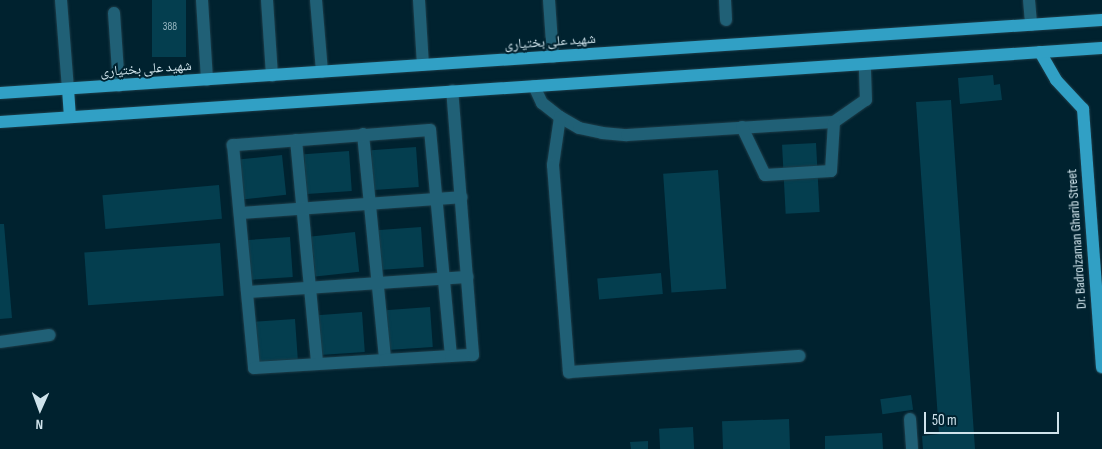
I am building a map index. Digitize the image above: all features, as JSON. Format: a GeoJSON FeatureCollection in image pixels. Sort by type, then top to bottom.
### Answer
{"type":"FeatureCollection","features":[{"type":"Feature","properties":{"kind":"main road","name":"شهید علی بختیاری"},"geometry":{"type":"LineString","coordinates":[[0,93],[1102,20]]}},
{"type":"Feature","properties":{"kind":"main road"},"geometry":{"type":"LineString","coordinates":[[0,122],[1102,48]]}},
{"type":"Feature","properties":{"kind":"main road","name":"Dr. Badrolzaman Gharib Street"},"geometry":{"type":"LineString","coordinates":[[1040,52],[1056,80],[1083,109],[1102,367]]}},
{"type":"Feature","properties":{"kind":"main road"},"geometry":{"type":"LineString","coordinates":[[68,89],[70,117]]}},
{"type":"Feature","properties":{"kind":"street"},"geometry":{"type":"LineString","coordinates":[[61,0],[68,89]]}},
{"type":"Feature","properties":{"kind":"street"},"geometry":{"type":"LineString","coordinates":[[202,0],[207,80]]}},
{"type":"Feature","properties":{"kind":"street"},"geometry":{"type":"LineString","coordinates":[[267,0],[272,76]]}},
{"type":"Feature","properties":{"kind":"street"},"geometry":{"type":"LineString","coordinates":[[316,0],[322,72]]}},
{"type":"Feature","properties":{"kind":"street"},"geometry":{"type":"LineString","coordinates":[[419,0],[423,66]]}},
{"type":"Feature","properties":{"kind":"street"},"geometry":{"type":"LineString","coordinates":[[549,0],[553,57]]}},
{"type":"Feature","properties":{"kind":"street"},"geometry":{"type":"LineString","coordinates":[[725,0],[726,20]]}},
{"type":"Feature","properties":{"kind":"street"},"geometry":{"type":"LineString","coordinates":[[1029,0],[1031,25]]}},
{"type":"Feature","properties":{"kind":"street"},"geometry":{"type":"LineString","coordinates":[[114,13],[119,86]]}},
{"type":"Feature","properties":{"kind":"street"},"geometry":{"type":"LineString","coordinates":[[534,86],[542,103],[560,117],[579,128],[602,133],[626,135],[834,122],[866,100],[864,64]]}},
{"type":"Feature","properties":{"kind":"street"},"geometry":{"type":"LineString","coordinates":[[451,356],[430,130],[233,145],[254,368],[474,355],[452,92]]}},
{"type":"Feature","properties":{"kind":"street"},"geometry":{"type":"LineString","coordinates":[[560,117],[553,165],[569,372],[799,356]]}},
{"type":"Feature","properties":{"kind":"street"},"geometry":{"type":"LineString","coordinates":[[742,127],[765,175],[831,171],[834,122]]}},
{"type":"Feature","properties":{"kind":"street"},"geometry":{"type":"LineString","coordinates":[[363,134],[385,360]]}},
{"type":"Feature","properties":{"kind":"street"},"geometry":{"type":"LineString","coordinates":[[296,140],[318,364]]}},
{"type":"Feature","properties":{"kind":"street"},"geometry":{"type":"LineString","coordinates":[[240,214],[461,196]]}},
{"type":"Feature","properties":{"kind":"street"},"geometry":{"type":"LineString","coordinates":[[247,292],[467,277]]}},
{"type":"Feature","properties":{"kind":"street"},"geometry":{"type":"LineString","coordinates":[[0,342],[50,335]]}},
{"type":"Feature","properties":{"kind":"street"},"geometry":{"type":"LineString","coordinates":[[910,419],[912,449]]}},
{"type":"Feature","properties":{"kind":"building"},"geometry":{"type":"Polygon","coordinates":[[[152,0],[186,0],[186,57],[152,57],[152,0]]]}},
{"type":"Feature","properties":{"kind":"building"},"geometry":{"type":"Polygon","coordinates":[[[993,75],[994,85],[1000,84],[1002,100],[960,104],[958,78],[993,75]]]}},
{"type":"Feature","properties":{"kind":"building"},"geometry":{"type":"Polygon","coordinates":[[[951,100],[975,449],[923,449],[922,436],[939,434],[916,102],[951,100]]]}},
{"type":"Feature","properties":{"kind":"building"},"geometry":{"type":"Polygon","coordinates":[[[816,143],[820,212],[786,214],[782,145],[816,143]]]}},
{"type":"Feature","properties":{"kind":"building"},"geometry":{"type":"Polygon","coordinates":[[[416,147],[419,187],[374,190],[371,150],[416,147]]]}},
{"type":"Feature","properties":{"kind":"building"},"geometry":{"type":"Polygon","coordinates":[[[349,151],[352,191],[307,194],[304,154],[349,151]]]}},
{"type":"Feature","properties":{"kind":"building"},"geometry":{"type":"Polygon","coordinates":[[[282,155],[286,195],[242,199],[238,160],[282,155]]]}},
{"type":"Feature","properties":{"kind":"building"},"geometry":{"type":"Polygon","coordinates":[[[718,170],[726,289],[671,293],[663,174],[718,170]]]}},
{"type":"Feature","properties":{"kind":"building"},"geometry":{"type":"Polygon","coordinates":[[[219,185],[222,219],[105,229],[102,195],[219,185]]]}},
{"type":"Feature","properties":{"kind":"building"},"geometry":{"type":"Polygon","coordinates":[[[0,224],[4,224],[12,318],[0,319],[0,224]]]}},
{"type":"Feature","properties":{"kind":"building"},"geometry":{"type":"Polygon","coordinates":[[[421,227],[424,267],[379,270],[376,230],[421,227]]]}},
{"type":"Feature","properties":{"kind":"building"},"geometry":{"type":"Polygon","coordinates":[[[355,232],[359,272],[315,276],[311,237],[355,232]]]}},
{"type":"Feature","properties":{"kind":"building"},"geometry":{"type":"Polygon","coordinates":[[[290,237],[293,277],[248,280],[245,240],[290,237]]]}},
{"type":"Feature","properties":{"kind":"building"},"geometry":{"type":"Polygon","coordinates":[[[220,243],[224,296],[88,305],[84,252],[220,243]]]}},
{"type":"Feature","properties":{"kind":"building"},"geometry":{"type":"Polygon","coordinates":[[[661,273],[663,294],[599,299],[597,279],[661,273]]]}},
{"type":"Feature","properties":{"kind":"building"},"geometry":{"type":"Polygon","coordinates":[[[430,307],[433,347],[388,350],[385,310],[430,307]]]}},
{"type":"Feature","properties":{"kind":"building"},"geometry":{"type":"Polygon","coordinates":[[[362,312],[365,352],[320,355],[317,315],[362,312]]]}},
{"type":"Feature","properties":{"kind":"building"},"geometry":{"type":"Polygon","coordinates":[[[295,319],[298,359],[253,362],[250,322],[295,319]]]}},
{"type":"Feature","properties":{"kind":"building"},"geometry":{"type":"Polygon","coordinates":[[[911,395],[913,410],[882,414],[880,399],[911,395]]]}},
{"type":"Feature","properties":{"kind":"building"},"geometry":{"type":"Polygon","coordinates":[[[789,419],[790,449],[723,449],[722,421],[789,419]]]}},
{"type":"Feature","properties":{"kind":"building"},"geometry":{"type":"Polygon","coordinates":[[[693,427],[694,449],[660,449],[659,429],[693,427]]]}},
{"type":"Feature","properties":{"kind":"building"},"geometry":{"type":"Polygon","coordinates":[[[882,433],[883,449],[825,449],[825,436],[882,433]]]}},
{"type":"Feature","properties":{"kind":"building"},"geometry":{"type":"Polygon","coordinates":[[[648,441],[648,449],[631,449],[630,442],[648,441]]]}}]}
